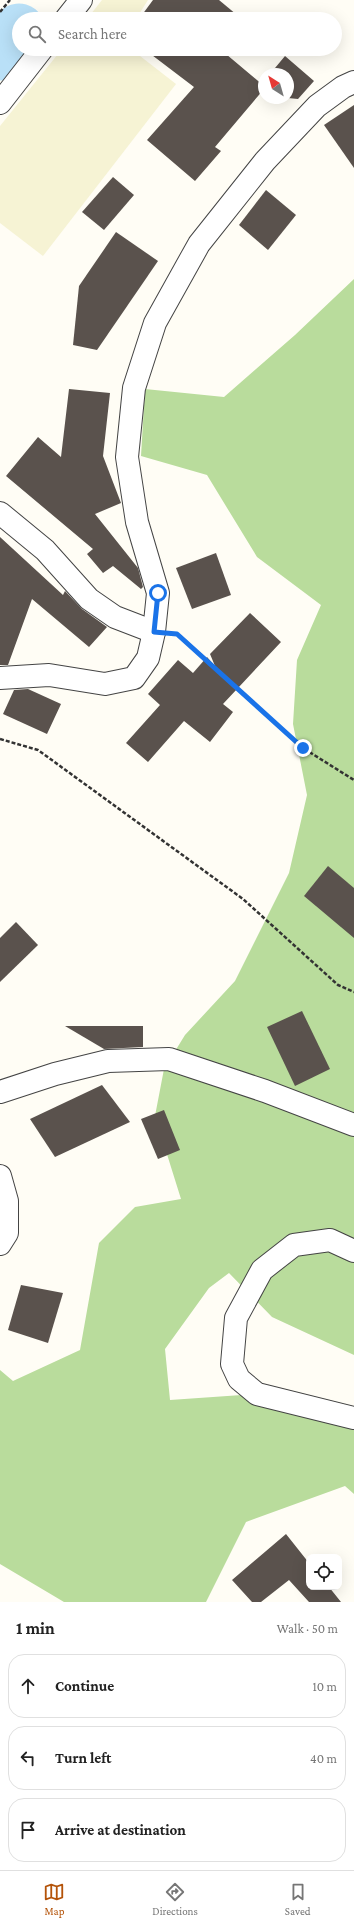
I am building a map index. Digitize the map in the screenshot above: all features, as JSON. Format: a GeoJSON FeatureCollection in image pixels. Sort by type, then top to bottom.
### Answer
{"type":"FeatureCollection","features":[{"type":"Feature","properties":{"kind":"street"},"geometry":{"type":"LineString","coordinates":[[72,12],[81,0]]}},
{"type":"Feature","properties":{"kind":"street"},"geometry":{"type":"LineString","coordinates":[[0,103],[37,56]]}},
{"type":"Feature","properties":{"kind":"street"},"geometry":{"type":"LineString","coordinates":[[0,678],[50,675],[105,684],[134,678],[148,658],[154,632],[158,593],[137,522],[127,458],[134,388],[155,323],[199,244],[265,161],[317,106],[343,87],[354,82]]}},
{"type":"Feature","properties":{"kind":"street"},"geometry":{"type":"LineString","coordinates":[[0,513],[45,550],[90,599],[115,617],[154,632]]}},
{"type":"Feature","properties":{"kind":"street"},"geometry":{"type":"LineString","coordinates":[[0,1092],[55,1074],[108,1061],[169,1060],[265,1091],[354,1125]]}},
{"type":"Feature","properties":{"kind":"street"},"geometry":{"type":"LineString","coordinates":[[0,1176],[7,1201],[7,1233],[0,1244]]}},
{"type":"Feature","properties":{"kind":"street"},"geometry":{"type":"LineString","coordinates":[[354,1251],[330,1240],[294,1245],[262,1270],[236,1318],[232,1364],[239,1379],[257,1394],[354,1418]]}},
{"type":"Feature","properties":{"kind":"path"},"geometry":{"type":"LineString","coordinates":[[0,12],[10,0]]}},
{"type":"Feature","properties":{"kind":"path"},"geometry":{"type":"LineString","coordinates":[[154,632],[177,634],[303,748],[354,780]]}},
{"type":"Feature","properties":{"kind":"path"},"geometry":{"type":"LineString","coordinates":[[0,739],[38,750],[243,899],[338,985],[354,992]]}},
{"type":"Feature","properties":{"kind":"shaded area"},"geometry":{"type":"Polygon","coordinates":[[[102,0],[148,0],[140,12],[93,12],[102,0]]]}},
{"type":"Feature","properties":{"kind":"shaded area"},"geometry":{"type":"Polygon","coordinates":[[[56,56],[140,56],[176,84],[43,256],[0,223],[0,126],[56,56]]]}},
{"type":"Feature","properties":{"kind":"green space"},"geometry":{"type":"Polygon","coordinates":[[[354,279],[354,1355],[272,1317],[229,1273],[209,1288],[165,1349],[170,1400],[257,1394],[354,1418],[354,1494],[345,1486],[246,1522],[206,1602],[64,1602],[0,1564],[0,1370],[13,1381],[80,1350],[99,1243],[135,1207],[181,1199],[155,1116],[164,1069],[185,1035],[235,981],[289,873],[307,795],[293,724],[297,660],[321,605],[257,557],[207,475],[141,456],[145,389],[224,397],[295,335],[354,279]]]}},
{"type":"Feature","properties":{"kind":"building"},"geometry":{"type":"Polygon","coordinates":[[[153,0],[219,0],[233,12],[144,12],[153,0]]]}},
{"type":"Feature","properties":{"kind":"building"},"geometry":{"type":"Polygon","coordinates":[[[153,56],[228,56],[258,81],[258,96],[215,147],[221,151],[195,181],[147,140],[194,87],[153,56]]]}},
{"type":"Feature","properties":{"kind":"building"},"geometry":{"type":"Polygon","coordinates":[[[285,56],[314,81],[298,99],[294,99],[294,68],[275,68],[285,56]]]}},
{"type":"Feature","properties":{"kind":"building"},"geometry":{"type":"Polygon","coordinates":[[[354,105],[354,168],[324,125],[354,105]]]}},
{"type":"Feature","properties":{"kind":"building"},"geometry":{"type":"Polygon","coordinates":[[[113,177],[134,195],[104,230],[82,212],[113,177]]]}},
{"type":"Feature","properties":{"kind":"building"},"geometry":{"type":"Polygon","coordinates":[[[266,190],[296,215],[268,250],[239,225],[266,190]]]}},
{"type":"Feature","properties":{"kind":"building"},"geometry":{"type":"Polygon","coordinates":[[[116,232],[158,261],[97,350],[73,345],[79,286],[116,232]]]}},
{"type":"Feature","properties":{"kind":"building"},"geometry":{"type":"Polygon","coordinates":[[[69,389],[110,393],[103,456],[121,503],[95,514],[138,568],[143,587],[141,589],[113,566],[103,573],[87,554],[93,549],[6,476],[38,437],[61,457],[69,389]]]}},
{"type":"Feature","properties":{"kind":"building"},"geometry":{"type":"Polygon","coordinates":[[[0,537],[63,595],[65,591],[82,609],[107,627],[89,647],[32,599],[8,665],[0,665],[0,537]]]}},
{"type":"Feature","properties":{"kind":"building"},"geometry":{"type":"Polygon","coordinates":[[[216,553],[231,595],[192,609],[176,568],[216,553]]]}},
{"type":"Feature","properties":{"kind":"building"},"geometry":{"type":"Polygon","coordinates":[[[250,613],[281,642],[223,704],[233,712],[210,742],[184,721],[148,762],[126,743],[160,705],[148,694],[178,660],[193,673],[207,657],[215,666],[210,654],[250,613]]]}},
{"type":"Feature","properties":{"kind":"building"},"geometry":{"type":"Polygon","coordinates":[[[28,689],[61,704],[47,734],[3,714],[14,690],[28,689]]]}},
{"type":"Feature","properties":{"kind":"building"},"geometry":{"type":"Polygon","coordinates":[[[328,866],[354,888],[354,938],[304,896],[328,866]]]}},
{"type":"Feature","properties":{"kind":"building"},"geometry":{"type":"Polygon","coordinates":[[[16,922],[38,945],[0,982],[0,938],[16,922]]]}},
{"type":"Feature","properties":{"kind":"building"},"geometry":{"type":"Polygon","coordinates":[[[302,1011],[330,1069],[295,1086],[267,1027],[302,1011]]]}},
{"type":"Feature","properties":{"kind":"building"},"geometry":{"type":"Polygon","coordinates":[[[65,1026],[143,1026],[143,1047],[104,1049],[65,1026]]]}},
{"type":"Feature","properties":{"kind":"building"},"geometry":{"type":"Polygon","coordinates":[[[102,1085],[130,1122],[55,1157],[30,1119],[102,1085]]]}},
{"type":"Feature","properties":{"kind":"building"},"geometry":{"type":"Polygon","coordinates":[[[164,1110],[180,1150],[158,1159],[141,1119],[164,1110]]]}},
{"type":"Feature","properties":{"kind":"building"},"geometry":{"type":"Polygon","coordinates":[[[21,1285],[63,1293],[48,1343],[8,1330],[21,1285]]]}},
{"type":"Feature","properties":{"kind":"building"},"geometry":{"type":"Polygon","coordinates":[[[286,1534],[306,1559],[306,1590],[331,1590],[341,1602],[309,1602],[289,1580],[261,1602],[252,1602],[232,1580],[286,1534]]]}},
{"type":"Feature","properties":{"kind":"waterway"},"geometry":{"type":"LineString","coordinates":[[0,54],[12,39]]}},
{"type":"Feature","properties":{"kind":"route"},"geometry":{"type":"LineString","coordinates":[[158,593],[154,632],[177,634],[303,748]]}}]}
